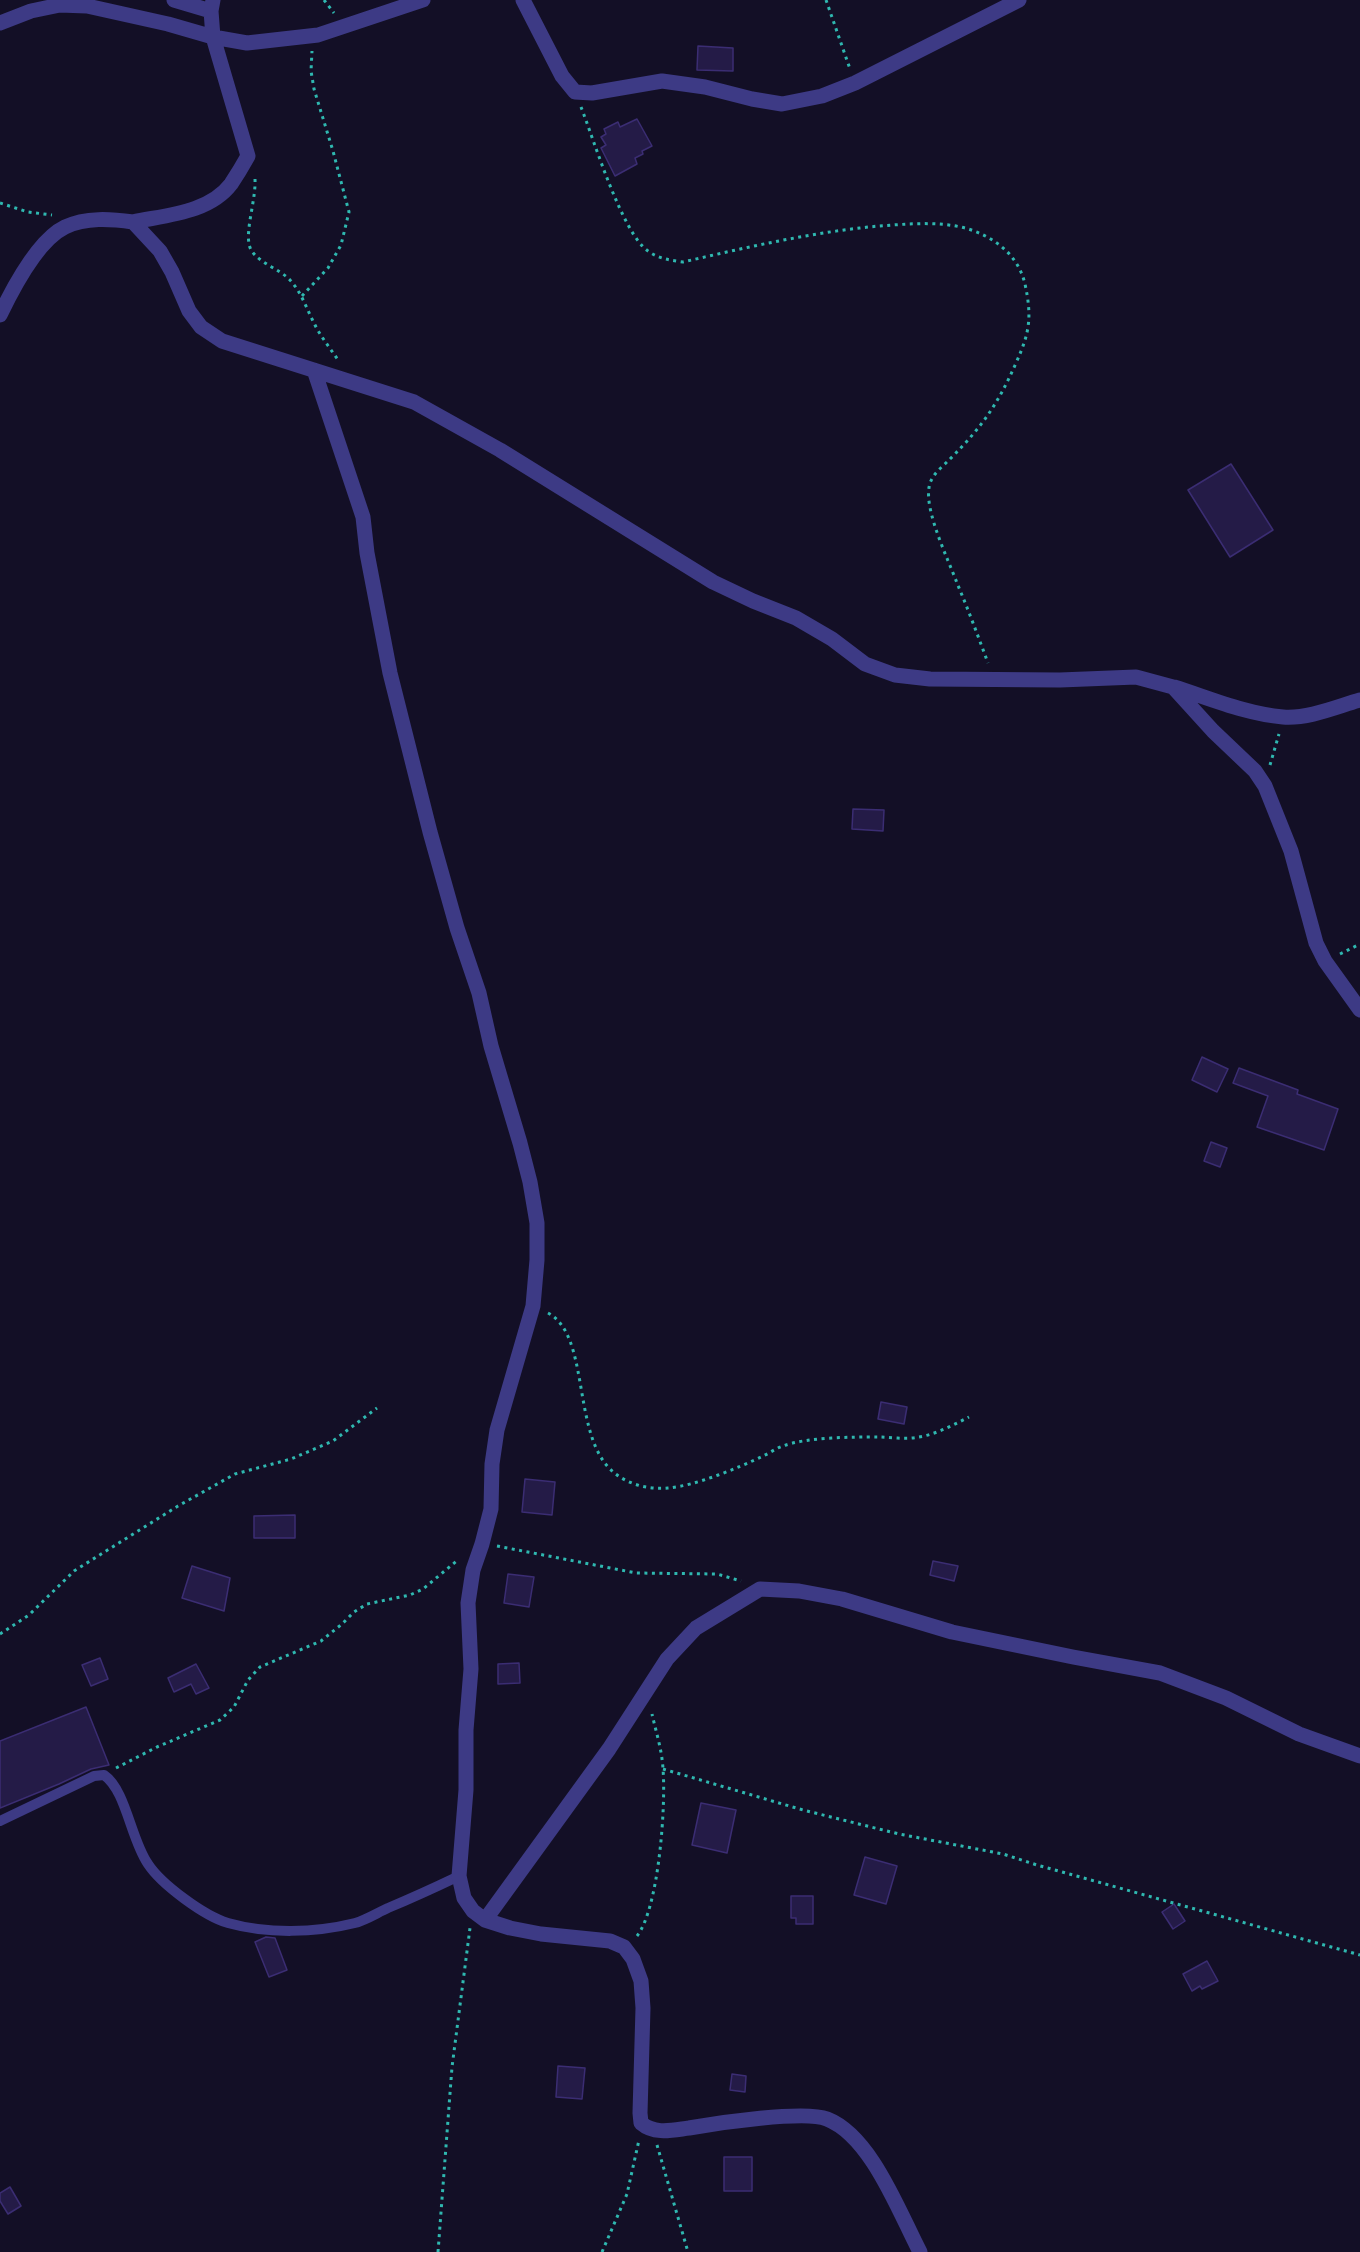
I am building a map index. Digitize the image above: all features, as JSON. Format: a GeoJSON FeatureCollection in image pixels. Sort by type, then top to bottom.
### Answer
{"type":"FeatureCollection","features":[{"type":"Feature","properties":{"kind":"street"},"geometry":{"type":"LineString","coordinates":[[0,315],[27,266],[42,247],[64,227],[89,220],[133,222],[190,210],[213,200],[230,185],[248,156],[213,37],[212,6],[174,0]]}},
{"type":"Feature","properties":{"kind":"street"},"geometry":{"type":"LineString","coordinates":[[0,23],[31,11],[60,5],[87,6],[168,24],[213,37],[248,43],[318,35],[423,0]]}},
{"type":"Feature","properties":{"kind":"street"},"geometry":{"type":"LineString","coordinates":[[523,0],[561,76],[574,92],[592,93],[662,81],[705,87],[782,104],[822,96],[855,83],[1019,0]]}},
{"type":"Feature","properties":{"kind":"street"},"geometry":{"type":"LineString","coordinates":[[133,222],[160,251],[189,311],[201,327],[222,341],[414,402],[500,450],[713,582],[796,618],[832,639],[865,664],[895,675],[930,678],[1060,680],[1136,677],[1244,710],[1284,718],[1311,714],[1360,700]]}},
{"type":"Feature","properties":{"kind":"street"},"geometry":{"type":"LineString","coordinates":[[314,370],[363,517],[367,553],[390,673],[430,832],[457,928],[479,993],[491,1046],[530,1182],[537,1223],[533,1306],[497,1430],[492,1464],[491,1509],[473,1570],[468,1604],[471,1669],[466,1731],[466,1790],[459,1876],[465,1898],[479,1915],[510,1928],[541,1934],[610,1941],[624,1947],[633,1959],[641,1981],[643,2008],[640,2062],[647,2126],[666,2131],[810,2115],[827,2119],[849,2134],[869,2154],[920,2252]]}},
{"type":"Feature","properties":{"kind":"street"},"geometry":{"type":"LineString","coordinates":[[1173,687],[1213,731],[1255,771],[1265,786],[1291,850],[1316,942],[1325,961],[1360,1010]]}},
{"type":"Feature","properties":{"kind":"street"},"geometry":{"type":"LineString","coordinates":[[479,1915],[530,1855],[609,1749],[667,1659],[696,1629],[760,1589],[799,1591],[842,1599],[952,1632],[1160,1673],[1226,1698],[1299,1734],[1360,1756]]}},
{"type":"Feature","properties":{"kind":"lane"},"geometry":{"type":"LineString","coordinates":[[0,1821],[94,1776],[104,1775],[111,1779],[117,1789],[134,1838],[147,1863],[159,1878],[199,1908],[227,1923],[305,1932],[356,1922],[459,1876]]}},
{"type":"Feature","properties":{"kind":"path"},"geometry":{"type":"LineString","coordinates":[[826,0],[855,83]]}},
{"type":"Feature","properties":{"kind":"path"},"geometry":{"type":"LineString","coordinates":[[302,296],[328,268],[341,245],[349,212],[314,89],[311,71],[312,52],[318,35]]}},
{"type":"Feature","properties":{"kind":"path"},"geometry":{"type":"LineString","coordinates":[[574,92],[616,200],[633,234],[645,250],[659,258],[683,262],[835,230],[917,223],[964,228],[999,243],[1012,257],[1023,276],[1029,304],[1029,329],[1017,362],[995,407],[972,437],[936,473],[929,486],[929,504],[940,538],[994,680]]}},
{"type":"Feature","properties":{"kind":"path"},"geometry":{"type":"LineString","coordinates":[[248,156],[255,180],[249,242],[251,250],[290,279],[302,296],[316,326],[352,382]]}},
{"type":"Feature","properties":{"kind":"path"},"geometry":{"type":"LineString","coordinates":[[0,203],[28,212],[59,216]]}},
{"type":"Feature","properties":{"kind":"path"},"geometry":{"type":"LineString","coordinates":[[1265,786],[1284,718]]}},
{"type":"Feature","properties":{"kind":"path"},"geometry":{"type":"LineString","coordinates":[[1325,961],[1360,944]]}},
{"type":"Feature","properties":{"kind":"path"},"geometry":{"type":"LineString","coordinates":[[533,1306],[552,1315],[563,1325],[571,1339],[587,1425],[598,1452],[609,1469],[626,1482],[645,1487],[669,1488],[720,1474],[784,1446],[830,1438],[916,1438],[932,1435],[969,1417]]}},
{"type":"Feature","properties":{"kind":"path"},"geometry":{"type":"LineString","coordinates":[[0,1634],[29,1615],[74,1571],[178,1506],[236,1474],[291,1459],[333,1441],[377,1408]]}},
{"type":"Feature","properties":{"kind":"path"},"geometry":{"type":"LineString","coordinates":[[104,1775],[157,1747],[220,1720],[234,1707],[248,1680],[260,1667],[321,1641],[354,1612],[367,1604],[410,1595],[423,1588],[461,1557],[482,1544],[636,1573],[717,1574],[760,1589]]}},
{"type":"Feature","properties":{"kind":"path"},"geometry":{"type":"LineString","coordinates":[[624,1947],[641,1930],[646,1920],[655,1887],[663,1814],[663,1769],[647,1692]]}},
{"type":"Feature","properties":{"kind":"path"},"geometry":{"type":"LineString","coordinates":[[663,1769],[856,1824],[1003,1854],[1360,1954]]}},
{"type":"Feature","properties":{"kind":"path"},"geometry":{"type":"LineString","coordinates":[[438,2252],[452,2067],[479,1915]]}},
{"type":"Feature","properties":{"kind":"path"},"geometry":{"type":"LineString","coordinates":[[602,2252],[627,2194],[647,2126]]}},
{"type":"Feature","properties":{"kind":"path"},"geometry":{"type":"LineString","coordinates":[[647,2126],[676,2206],[688,2252]]}},
{"type":"Feature","properties":{"kind":"building"},"geometry":{"type":"Polygon","coordinates":[[[698,46],[733,48],[733,71],[697,70],[698,46]]]}},
{"type":"Feature","properties":{"kind":"building"},"geometry":{"type":"Polygon","coordinates":[[[637,119],[652,146],[635,158],[637,164],[615,176],[601,148],[606,145],[601,137],[606,134],[604,129],[618,122],[620,127],[637,119]]]}},
{"type":"Feature","properties":{"kind":"building"},"geometry":{"type":"Polygon","coordinates":[[[1231,464],[1273,530],[1230,557],[1188,490],[1231,464]]]}},
{"type":"Feature","properties":{"kind":"building"},"geometry":{"type":"Polygon","coordinates":[[[853,809],[884,810],[883,831],[852,829],[853,809]]]}},
{"type":"Feature","properties":{"kind":"building"},"geometry":{"type":"Polygon","coordinates":[[[1202,1057],[1228,1069],[1217,1092],[1192,1080],[1202,1057]]]}},
{"type":"Feature","properties":{"kind":"building"},"geometry":{"type":"Polygon","coordinates":[[[1239,1068],[1298,1090],[1297,1094],[1338,1109],[1324,1150],[1257,1127],[1268,1096],[1233,1083],[1239,1068]]]}},
{"type":"Feature","properties":{"kind":"building"},"geometry":{"type":"Polygon","coordinates":[[[1211,1142],[1227,1148],[1220,1167],[1204,1161],[1211,1142]]]}},
{"type":"Feature","properties":{"kind":"building"},"geometry":{"type":"Polygon","coordinates":[[[881,1402],[907,1407],[904,1424],[878,1419],[881,1402]]]}},
{"type":"Feature","properties":{"kind":"building"},"geometry":{"type":"Polygon","coordinates":[[[525,1479],[555,1482],[552,1515],[522,1512],[525,1479]]]}},
{"type":"Feature","properties":{"kind":"building"},"geometry":{"type":"Polygon","coordinates":[[[295,1515],[295,1538],[254,1538],[254,1516],[295,1515]]]}},
{"type":"Feature","properties":{"kind":"building"},"geometry":{"type":"Polygon","coordinates":[[[933,1561],[958,1566],[954,1581],[930,1575],[933,1561]]]}},
{"type":"Feature","properties":{"kind":"building"},"geometry":{"type":"Polygon","coordinates":[[[192,1566],[230,1578],[224,1611],[182,1598],[192,1566]]]}},
{"type":"Feature","properties":{"kind":"building"},"geometry":{"type":"Polygon","coordinates":[[[508,1574],[534,1577],[529,1607],[504,1603],[508,1574]]]}},
{"type":"Feature","properties":{"kind":"building"},"geometry":{"type":"Polygon","coordinates":[[[100,1658],[108,1679],[91,1686],[82,1665],[100,1658]]]}},
{"type":"Feature","properties":{"kind":"building"},"geometry":{"type":"Polygon","coordinates":[[[519,1663],[520,1683],[498,1684],[498,1664],[519,1663]]]}},
{"type":"Feature","properties":{"kind":"building"},"geometry":{"type":"Polygon","coordinates":[[[196,1664],[209,1688],[196,1694],[191,1684],[174,1692],[168,1678],[196,1664]]]}},
{"type":"Feature","properties":{"kind":"building"},"geometry":{"type":"Polygon","coordinates":[[[86,1707],[109,1765],[91,1769],[0,1808],[0,1741],[86,1707]]]}},
{"type":"Feature","properties":{"kind":"building"},"geometry":{"type":"Polygon","coordinates":[[[701,1803],[736,1810],[727,1853],[692,1845],[701,1803]]]}},
{"type":"Feature","properties":{"kind":"building"},"geometry":{"type":"Polygon","coordinates":[[[865,1857],[897,1866],[886,1904],[854,1895],[865,1857]]]}},
{"type":"Feature","properties":{"kind":"building"},"geometry":{"type":"Polygon","coordinates":[[[791,1896],[813,1896],[813,1924],[796,1924],[796,1918],[791,1918],[791,1896]]]}},
{"type":"Feature","properties":{"kind":"building"},"geometry":{"type":"Polygon","coordinates":[[[1174,1904],[1185,1921],[1173,1929],[1162,1912],[1174,1904]]]}},
{"type":"Feature","properties":{"kind":"building"},"geometry":{"type":"Polygon","coordinates":[[[266,1937],[275,1938],[287,1970],[269,1977],[255,1942],[266,1937]]]}},
{"type":"Feature","properties":{"kind":"building"},"geometry":{"type":"Polygon","coordinates":[[[1207,1961],[1218,1981],[1192,1991],[1183,1974],[1207,1961]]]}},
{"type":"Feature","properties":{"kind":"building"},"geometry":{"type":"Polygon","coordinates":[[[558,2066],[585,2068],[582,2099],[556,2097],[558,2066]]]}},
{"type":"Feature","properties":{"kind":"building"},"geometry":{"type":"Polygon","coordinates":[[[732,2074],[746,2076],[745,2092],[730,2090],[732,2074]]]}},
{"type":"Feature","properties":{"kind":"building"},"geometry":{"type":"Polygon","coordinates":[[[724,2157],[752,2157],[752,2191],[724,2191],[724,2157]]]}},
{"type":"Feature","properties":{"kind":"building"},"geometry":{"type":"Polygon","coordinates":[[[10,2187],[21,2206],[8,2214],[0,2201],[0,2193],[10,2187]]]}}]}
